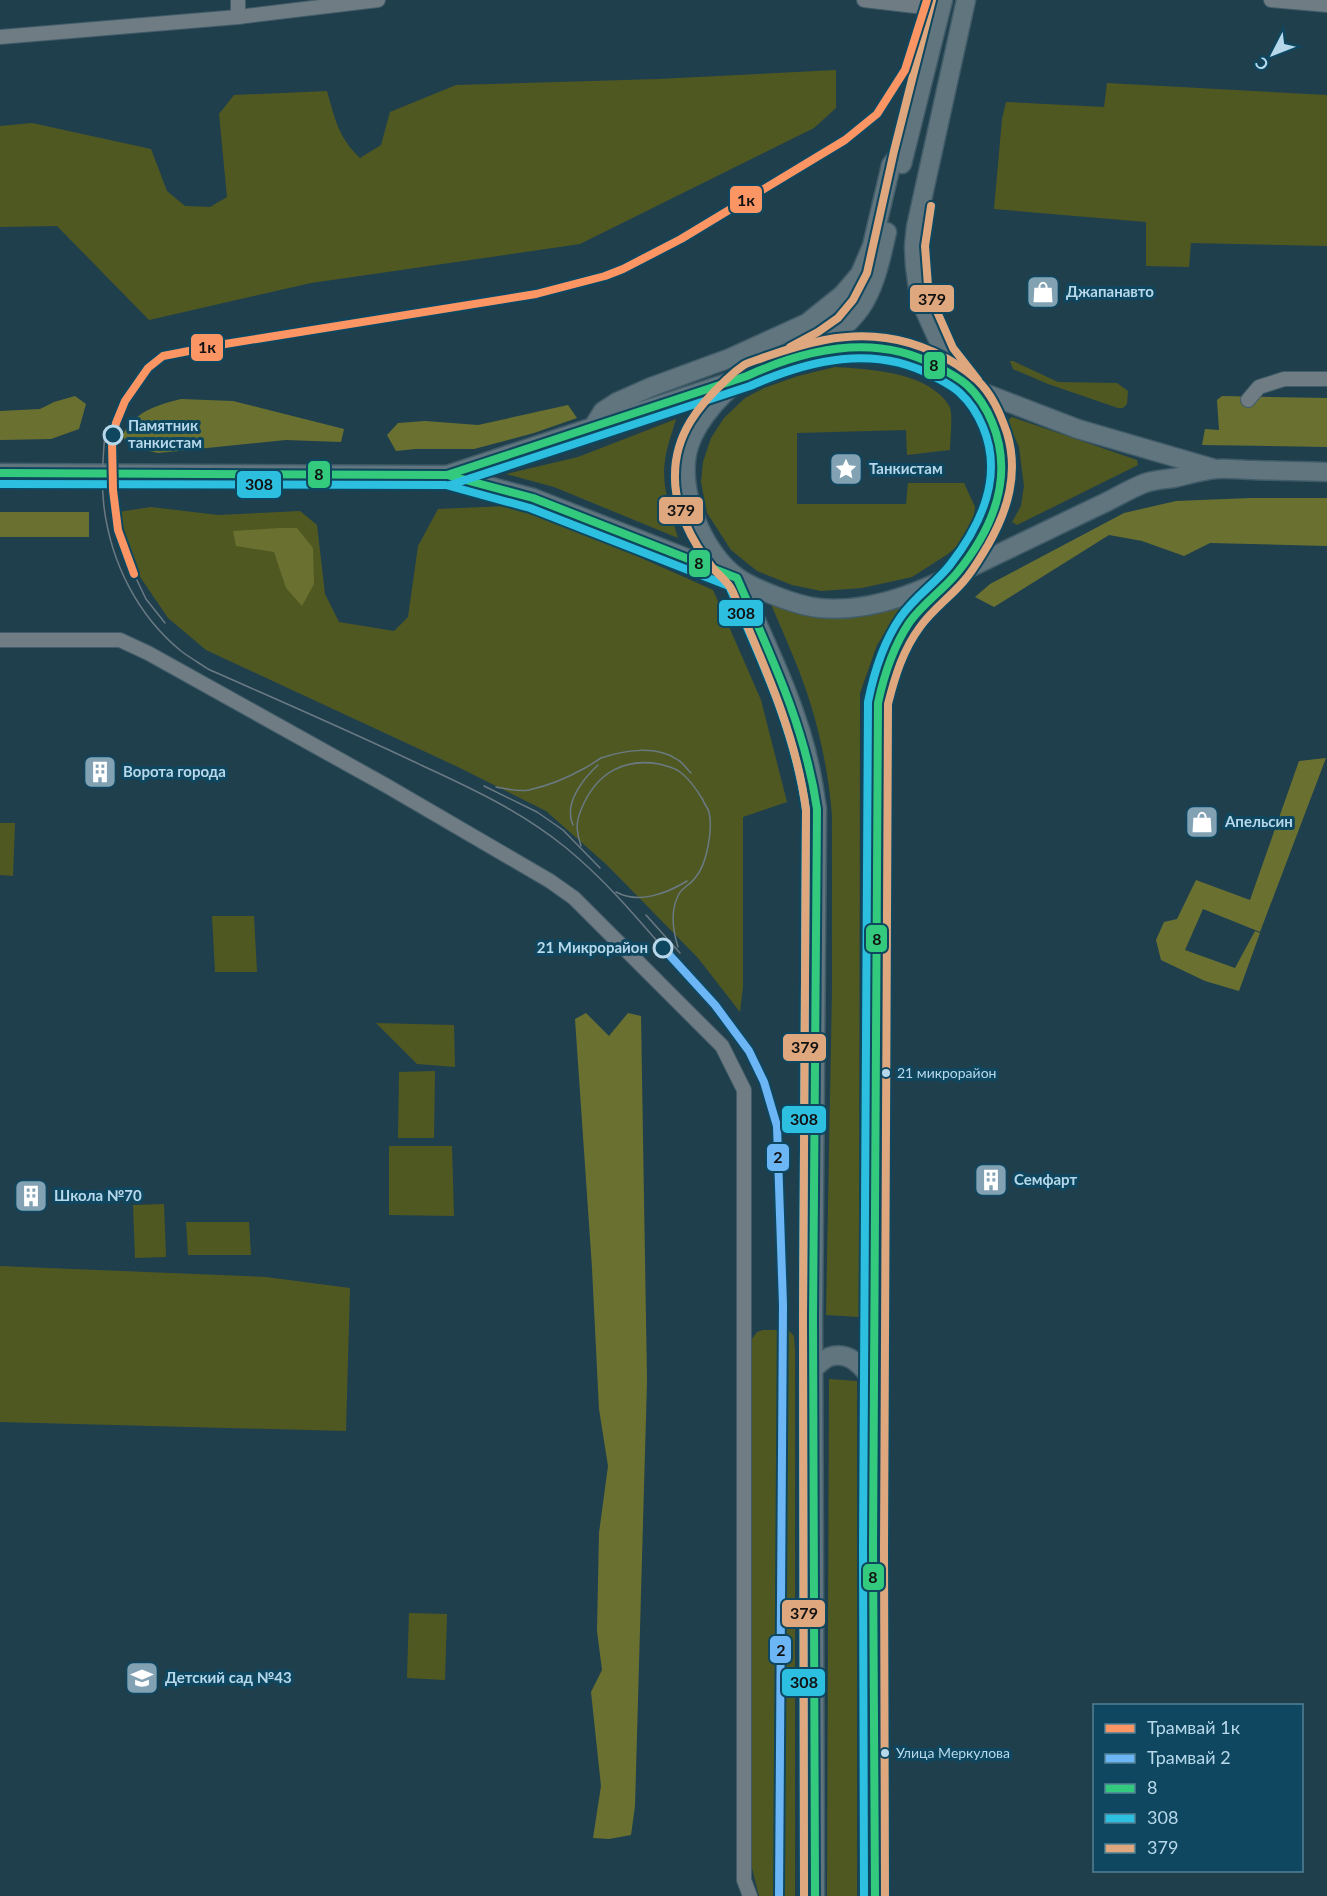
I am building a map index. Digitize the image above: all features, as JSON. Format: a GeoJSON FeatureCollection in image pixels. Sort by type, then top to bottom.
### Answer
{"type":"FeatureCollection","features":[{"type":"Feature","properties":{"kind":"main road"},"geometry":{"type":"LineString","coordinates":[[875,1896],[873,1380],[878,703],[884,675],[900,638],[924,604],[955,575],[988,525],[998,503],[1003,478],[1002,455],[996,432],[987,412],[944,353],[925,311],[918,288],[914,246],[916,227],[966,0]]}},
{"type":"Feature","properties":{"kind":"main road"},"geometry":{"type":"LineString","coordinates":[[447,475],[747,376],[790,358],[837,333],[851,321],[862,307],[877,276],[904,154],[942,5]]}},
{"type":"Feature","properties":{"kind":"main road"},"geometry":{"type":"LineString","coordinates":[[593,427],[603,411],[617,402],[730,358],[807,323],[842,295],[860,274],[872,246],[891,165],[897,157],[904,154]]}},
{"type":"Feature","properties":{"kind":"main road"},"geometry":{"type":"LineString","coordinates":[[790,358],[854,347],[885,348],[914,356],[939,367],[971,388],[1078,429],[1216,469]]}},
{"type":"Feature","properties":{"kind":"main road"},"geometry":{"type":"LineString","coordinates":[[747,376],[719,399],[702,420],[689,446],[685,475],[689,499],[710,547],[723,565],[737,578],[771,655],[801,735],[810,767],[817,809],[813,1369],[815,1896]]}},
{"type":"Feature","properties":{"kind":"main road"},"geometry":{"type":"LineString","coordinates":[[0,473],[447,475],[533,498],[786,599],[816,608],[849,609],[909,595],[1146,483],[1216,469],[1327,472]]}},
{"type":"Feature","properties":{"kind":"main road"},"geometry":{"type":"LineString","coordinates":[[813,1369],[829,1358],[846,1356],[862,1365],[873,1380]]}},
{"type":"Feature","properties":{"kind":"street"},"geometry":{"type":"LineString","coordinates":[[238,0],[238,17]]}},
{"type":"Feature","properties":{"kind":"street"},"geometry":{"type":"LineString","coordinates":[[0,37],[238,17],[378,0]]}},
{"type":"Feature","properties":{"kind":"street"},"geometry":{"type":"LineString","coordinates":[[864,0],[942,5]]}},
{"type":"Feature","properties":{"kind":"street"},"geometry":{"type":"LineString","coordinates":[[1271,0],[1327,5]]}},
{"type":"Feature","properties":{"kind":"street"},"geometry":{"type":"LineString","coordinates":[[1248,400],[1259,387],[1284,379],[1327,380]]}},
{"type":"Feature","properties":{"kind":"street"},"geometry":{"type":"LineString","coordinates":[[0,640],[120,640],[148,653],[387,786],[550,881],[574,898],[722,1046],[744,1090],[744,1880],[750,1896]]}},
{"type":"Feature","properties":{"kind":"green space"},"geometry":{"type":"Polygon","coordinates":[[[836,70],[836,108],[814,128],[580,244],[311,283],[149,320],[57,226],[0,227],[0,126],[32,123],[151,149],[167,191],[185,206],[210,207],[227,197],[219,114],[234,95],[327,91],[342,135],[360,158],[381,145],[390,112],[456,85],[658,79],[836,70]]]}},
{"type":"Feature","properties":{"kind":"green space"},"geometry":{"type":"Polygon","coordinates":[[[1107,83],[1327,95],[1327,246],[1191,243],[1189,267],[1146,266],[1146,222],[994,209],[1002,119],[1006,102],[1104,107],[1107,83]]]}},
{"type":"Feature","properties":{"kind":"green space"},"geometry":{"type":"Polygon","coordinates":[[[1010,361],[1058,382],[1117,383],[1128,391],[1127,404],[1123,408],[1118,408],[1048,384],[1013,369],[1010,361]]]}},
{"type":"Feature","properties":{"kind":"green space"},"geometry":{"type":"Polygon","coordinates":[[[835,367],[894,374],[923,383],[935,391],[950,407],[950,450],[907,455],[906,430],[797,433],[797,504],[906,504],[908,483],[964,483],[975,507],[973,525],[963,541],[948,554],[912,577],[862,588],[821,591],[792,585],[757,571],[731,550],[707,513],[701,482],[703,462],[711,438],[724,418],[745,398],[764,388],[798,376],[835,367]]]}},
{"type":"Feature","properties":{"kind":"green space"},"geometry":{"type":"Polygon","coordinates":[[[75,396],[86,404],[79,429],[51,439],[0,440],[0,411],[40,409],[75,396]]]}},
{"type":"Feature","properties":{"kind":"green space"},"geometry":{"type":"Polygon","coordinates":[[[1222,396],[1327,398],[1327,447],[1202,445],[1205,429],[1219,430],[1217,400],[1222,396]]]}},
{"type":"Feature","properties":{"kind":"green space"},"geometry":{"type":"Polygon","coordinates":[[[181,399],[233,401],[344,429],[341,442],[286,440],[158,453],[132,447],[122,436],[140,415],[162,404],[181,399]]]}},
{"type":"Feature","properties":{"kind":"green space"},"geometry":{"type":"Polygon","coordinates":[[[568,405],[577,418],[534,433],[474,449],[396,451],[387,435],[398,423],[425,421],[478,425],[568,405]]]}},
{"type":"Feature","properties":{"kind":"green space"},"geometry":{"type":"Polygon","coordinates":[[[1012,417],[1137,460],[1138,465],[1017,525],[1012,522],[1021,506],[1024,486],[1019,447],[1007,421],[1012,417]]]}},
{"type":"Feature","properties":{"kind":"green space"},"geometry":{"type":"Polygon","coordinates":[[[676,419],[665,460],[664,480],[678,538],[554,487],[506,474],[578,457],[676,419]]]}},
{"type":"Feature","properties":{"kind":"green space"},"geometry":{"type":"Polygon","coordinates":[[[1327,498],[1327,546],[1210,543],[1184,556],[1142,541],[1109,535],[994,607],[975,597],[990,584],[1124,513],[1176,501],[1327,498]]]}},
{"type":"Feature","properties":{"kind":"green space"},"geometry":{"type":"Polygon","coordinates":[[[507,506],[581,531],[713,590],[761,700],[787,802],[743,817],[743,986],[740,1012],[698,958],[607,865],[546,811],[458,767],[206,650],[168,618],[117,543],[118,512],[151,507],[218,515],[300,511],[317,525],[325,594],[339,622],[394,631],[408,617],[418,546],[438,509],[507,506]]]}},
{"type":"Feature","properties":{"kind":"green space"},"geometry":{"type":"Polygon","coordinates":[[[0,512],[89,512],[89,537],[0,537],[0,512]]]}},
{"type":"Feature","properties":{"kind":"green space"},"geometry":{"type":"Polygon","coordinates":[[[297,528],[313,548],[314,584],[302,606],[286,588],[274,552],[236,546],[233,531],[297,528]]]}},
{"type":"Feature","properties":{"kind":"green space"},"geometry":{"type":"Polygon","coordinates":[[[768,597],[793,607],[905,602],[877,645],[860,693],[859,1317],[826,1315],[832,990],[832,816],[829,786],[821,742],[809,699],[768,597]]]}},
{"type":"Feature","properties":{"kind":"green space"},"geometry":{"type":"Polygon","coordinates":[[[1326,758],[1260,932],[1203,909],[1185,950],[1235,968],[1255,931],[1260,933],[1239,991],[1205,981],[1161,960],[1156,940],[1164,922],[1177,919],[1196,880],[1250,900],[1299,761],[1326,758]]]}},
{"type":"Feature","properties":{"kind":"green space"},"geometry":{"type":"Polygon","coordinates":[[[0,823],[15,823],[13,876],[0,875],[0,823]]]}},
{"type":"Feature","properties":{"kind":"green space"},"geometry":{"type":"Polygon","coordinates":[[[212,916],[254,916],[257,972],[215,972],[212,916]]]}},
{"type":"Feature","properties":{"kind":"green space"},"geometry":{"type":"Polygon","coordinates":[[[586,1013],[609,1036],[628,1013],[641,1016],[647,1381],[635,1806],[631,1835],[609,1839],[593,1838],[601,1786],[591,1692],[602,1670],[597,1631],[599,1533],[608,1466],[599,1409],[575,1019],[586,1013]]]}},
{"type":"Feature","properties":{"kind":"green space"},"geometry":{"type":"Polygon","coordinates":[[[376,1023],[454,1025],[455,1067],[417,1064],[376,1023]]]}},
{"type":"Feature","properties":{"kind":"green space"},"geometry":{"type":"Polygon","coordinates":[[[435,1071],[434,1138],[398,1138],[399,1072],[435,1071]]]}},
{"type":"Feature","properties":{"kind":"green space"},"geometry":{"type":"Polygon","coordinates":[[[389,1146],[452,1146],[454,1216],[389,1215],[389,1146]]]}},
{"type":"Feature","properties":{"kind":"green space"},"geometry":{"type":"Polygon","coordinates":[[[164,1204],[166,1257],[135,1258],[133,1205],[164,1204]]]}},
{"type":"Feature","properties":{"kind":"green space"},"geometry":{"type":"Polygon","coordinates":[[[186,1222],[249,1222],[251,1255],[188,1255],[186,1222]]]}},
{"type":"Feature","properties":{"kind":"green space"},"geometry":{"type":"Polygon","coordinates":[[[0,1266],[266,1277],[350,1288],[346,1431],[0,1422],[0,1266]]]}},
{"type":"Feature","properties":{"kind":"green space"},"geometry":{"type":"Polygon","coordinates":[[[788,1330],[794,1336],[795,1351],[795,1896],[759,1896],[752,1868],[752,1339],[757,1332],[788,1330]]]}},
{"type":"Feature","properties":{"kind":"green space"},"geometry":{"type":"Polygon","coordinates":[[[829,1379],[857,1381],[857,1896],[827,1896],[829,1379]]]}},
{"type":"Feature","properties":{"kind":"green space"},"geometry":{"type":"Polygon","coordinates":[[[409,1613],[447,1614],[445,1680],[407,1678],[409,1613]]]}},
{"type":"Feature","properties":{"kind":"tram line","name":"1к"},"geometry":{"type":"LineString","coordinates":[[134,574],[118,530],[113,490],[112,441],[125,401],[148,368],[163,356],[536,294],[623,269],[681,239],[845,140],[877,114],[905,70],[927,0]]}},
{"type":"Feature","properties":{"kind":"tram line"},"geometry":{"type":"LineString","coordinates":[[105,433],[103,498],[113,548],[139,604],[165,637],[208,669],[460,783],[532,823],[549,834],[592,871],[663,948]]}},
{"type":"Feature","properties":{"kind":"tram line"},"geometry":{"type":"LineString","coordinates":[[134,574],[146,599],[165,623]]}},
{"type":"Feature","properties":{"kind":"tram line"},"geometry":{"type":"LineString","coordinates":[[496,787],[529,790],[572,775],[601,758],[640,750],[670,755],[680,761],[691,773]]}},
{"type":"Feature","properties":{"kind":"tram line"},"geometry":{"type":"LineString","coordinates":[[581,846],[577,829],[581,809],[590,792],[605,775],[624,766],[647,763],[675,769],[687,778],[708,810],[710,828],[703,865],[693,880],[680,892],[674,907],[674,927],[678,947]]}},
{"type":"Feature","properties":{"kind":"tram line"},"geometry":{"type":"LineString","coordinates":[[573,825],[571,808],[576,792],[598,765]]}},
{"type":"Feature","properties":{"kind":"tram line"},"geometry":{"type":"LineString","coordinates":[[484,786],[537,812],[563,830],[600,868]]}},
{"type":"Feature","properties":{"kind":"tram line"},"geometry":{"type":"LineString","coordinates":[[616,892],[633,897],[652,896],[687,881]]}},
{"type":"Feature","properties":{"kind":"tram line"},"geometry":{"type":"LineString","coordinates":[[646,915],[680,953]]}},
{"type":"Feature","properties":{"kind":"tram line","name":"2"},"geometry":{"type":"LineString","coordinates":[[663,948],[715,1005],[749,1051],[764,1082],[777,1126],[783,1305],[779,1896]]}},
{"type":"Feature","properties":{"kind":"transit line","name":"379"},"geometry":{"type":"LineString","coordinates":[[790,347],[838,318],[853,300],[867,273],[894,151],[932,0]]}},
{"type":"Feature","properties":{"kind":"transit line","name":"379"},"geometry":{"type":"LineString","coordinates":[[931,206],[925,246],[928,286],[953,348],[978,380]]}},
{"type":"Feature","properties":{"kind":"transit line","name":"379"},"geometry":{"type":"LineString","coordinates":[[804,1896],[803,1318],[806,810],[790,736],[773,689],[733,592],[691,535],[681,512],[675,487],[675,475],[679,446],[690,421],[707,399],[737,370],[749,362],[795,347],[855,336],[886,338],[922,347],[946,358],[977,380],[987,391],[998,411],[1007,433],[1012,462],[1010,491],[995,532],[967,578],[930,615],[914,636],[900,664],[888,704],[884,1548],[885,1896]]}},
{"type":"Feature","properties":{"kind":"transit line","name":"8"},"geometry":{"type":"LineString","coordinates":[[0,473],[447,475],[747,376],[793,358],[841,348],[889,350],[913,356],[960,379],[985,407],[999,443],[1001,463],[1000,483],[990,521],[957,573],[920,610],[903,632],[890,661],[878,703],[873,1548],[875,1896]]}},
{"type":"Feature","properties":{"kind":"transit line","name":"308"},"geometry":{"type":"LineString","coordinates":[[450,485],[795,369],[842,359],[888,360],[911,366],[954,388],[967,400],[979,418],[989,446],[990,482],[980,517],[950,565],[900,618],[880,658],[868,702],[863,1548],[864,1896]]}},
{"type":"Feature","properties":{"kind":"transit line","name":"8"},"geometry":{"type":"LineString","coordinates":[[440,475],[533,498],[737,578],[785,691],[804,749],[817,809],[813,1318],[815,1896]]}},
{"type":"Feature","properties":{"kind":"transit line","name":"308"},"geometry":{"type":"LineString","coordinates":[[0,484],[446,485],[530,508],[729,586],[765,668],[785,723],[801,780],[806,810],[803,1318],[804,1896]]}},
{"type":"Feature","properties":{"kind":"place","name":"Джапанавто"},"geometry":{"type":"Point","coordinates":[1043,292]}},
{"type":"Feature","properties":{"kind":"place","name":"Памятник танкистам"},"geometry":{"type":"Point","coordinates":[113,435]}},
{"type":"Feature","properties":{"kind":"place","name":"Танкистам"},"geometry":{"type":"Point","coordinates":[846,469]}},
{"type":"Feature","properties":{"kind":"place","name":"Ворота города"},"geometry":{"type":"Point","coordinates":[100,772]}},
{"type":"Feature","properties":{"kind":"place","name":"Апельсин"},"geometry":{"type":"Point","coordinates":[1202,822]}},
{"type":"Feature","properties":{"kind":"place","name":"21 Микрорайон"},"geometry":{"type":"Point","coordinates":[663,948]}},
{"type":"Feature","properties":{"kind":"place","name":"21 микрорайон"},"geometry":{"type":"Point","coordinates":[886,1073]}},
{"type":"Feature","properties":{"kind":"place","name":"Семфарт"},"geometry":{"type":"Point","coordinates":[991,1180]}},
{"type":"Feature","properties":{"kind":"place","name":"Школа №70"},"geometry":{"type":"Point","coordinates":[31,1196]}},
{"type":"Feature","properties":{"kind":"place","name":"Детский сад №43"},"geometry":{"type":"Point","coordinates":[142,1678]}},
{"type":"Feature","properties":{"kind":"place","name":"Улица Меркулова"},"geometry":{"type":"Point","coordinates":[885,1753]}}]}
